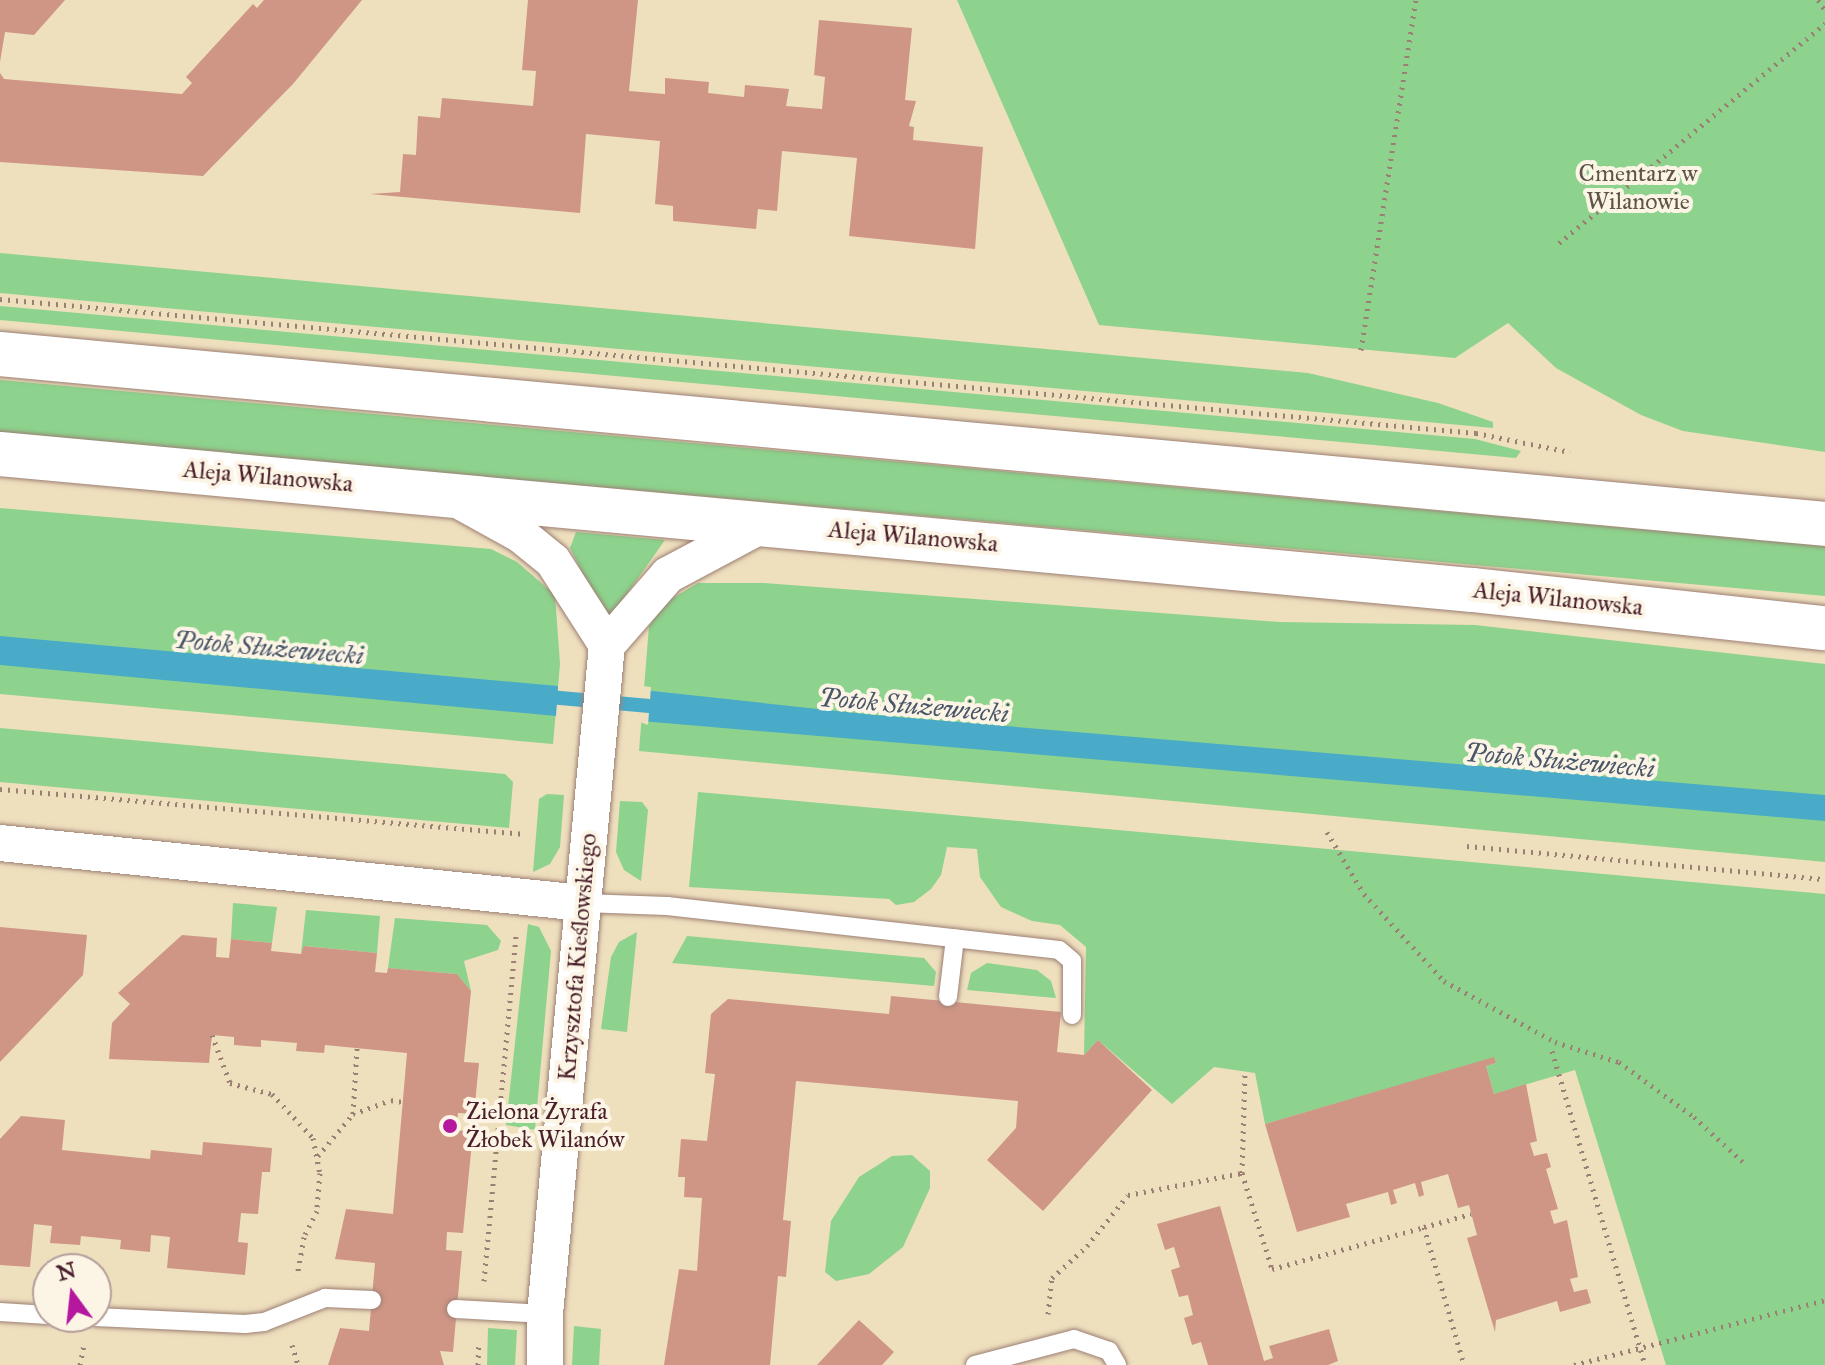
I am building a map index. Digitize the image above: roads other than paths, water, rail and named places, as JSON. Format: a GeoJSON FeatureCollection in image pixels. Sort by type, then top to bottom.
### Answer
{"type":"FeatureCollection","features":[{"type":"Feature","properties":{"kind":"main road"},"geometry":{"type":"LineString","coordinates":[[0,354],[1825,524]]}},
{"type":"Feature","properties":{"kind":"main road","name":"Aleja Wilanowska"},"geometry":{"type":"LineString","coordinates":[[0,454],[766,523],[1825,628]]}},
{"type":"Feature","properties":{"kind":"street"},"geometry":{"type":"LineString","coordinates":[[448,494],[521,535],[553,561],[606,656],[668,575],[766,523]]}},
{"type":"Feature","properties":{"kind":"street","name":"Krzysztofa Kieślowskiego"},"geometry":{"type":"LineString","coordinates":[[545,1365],[545,1314],[606,656]]}},
{"type":"Feature","properties":{"kind":"street"},"geometry":{"type":"LineString","coordinates":[[0,843],[583,903]]}},
{"type":"Feature","properties":{"kind":"lane"},"geometry":{"type":"LineString","coordinates":[[583,903],[667,906],[955,938],[1067,954],[1073,970],[1072,1015]]}},
{"type":"Feature","properties":{"kind":"lane"},"geometry":{"type":"LineString","coordinates":[[948,997],[955,938]]}},
{"type":"Feature","properties":{"kind":"lane"},"geometry":{"type":"LineString","coordinates":[[112,1318],[245,1324],[264,1322],[301,1304],[325,1298],[372,1300]]}},
{"type":"Feature","properties":{"kind":"lane"},"geometry":{"type":"LineString","coordinates":[[456,1309],[545,1314]]}},
{"type":"Feature","properties":{"kind":"lane"},"geometry":{"type":"LineString","coordinates":[[0,1312],[32,1314]]}},
{"type":"Feature","properties":{"kind":"lane"},"geometry":{"type":"LineString","coordinates":[[975,1365],[1045,1343],[1074,1339],[1109,1351],[1117,1365]]}},
{"type":"Feature","properties":{"kind":"water"},"geometry":{"type":"Polygon","coordinates":[[[0,636],[558,686],[556,716],[0,665],[0,636]]]}},
{"type":"Feature","properties":{"kind":"water"},"geometry":{"type":"Polygon","coordinates":[[[643,690],[874,715],[1825,795],[1825,821],[641,721],[643,690]]]}},
{"type":"Feature","properties":{"kind":"waterway","name":"Potok Służewiecki"},"geometry":{"type":"LineString","coordinates":[[538,696],[661,707]]}},
{"type":"Feature","properties":{"kind":"place","name":"Zielona Żyrafa Żłobek Wilanów"},"geometry":{"type":"Point","coordinates":[450,1126]}},
{"type":"Feature","properties":{"kind":"park label","name":"Cmentarz w Wilanowie"},"geometry":{"type":"Point","coordinates":[1638,188]}}]}
